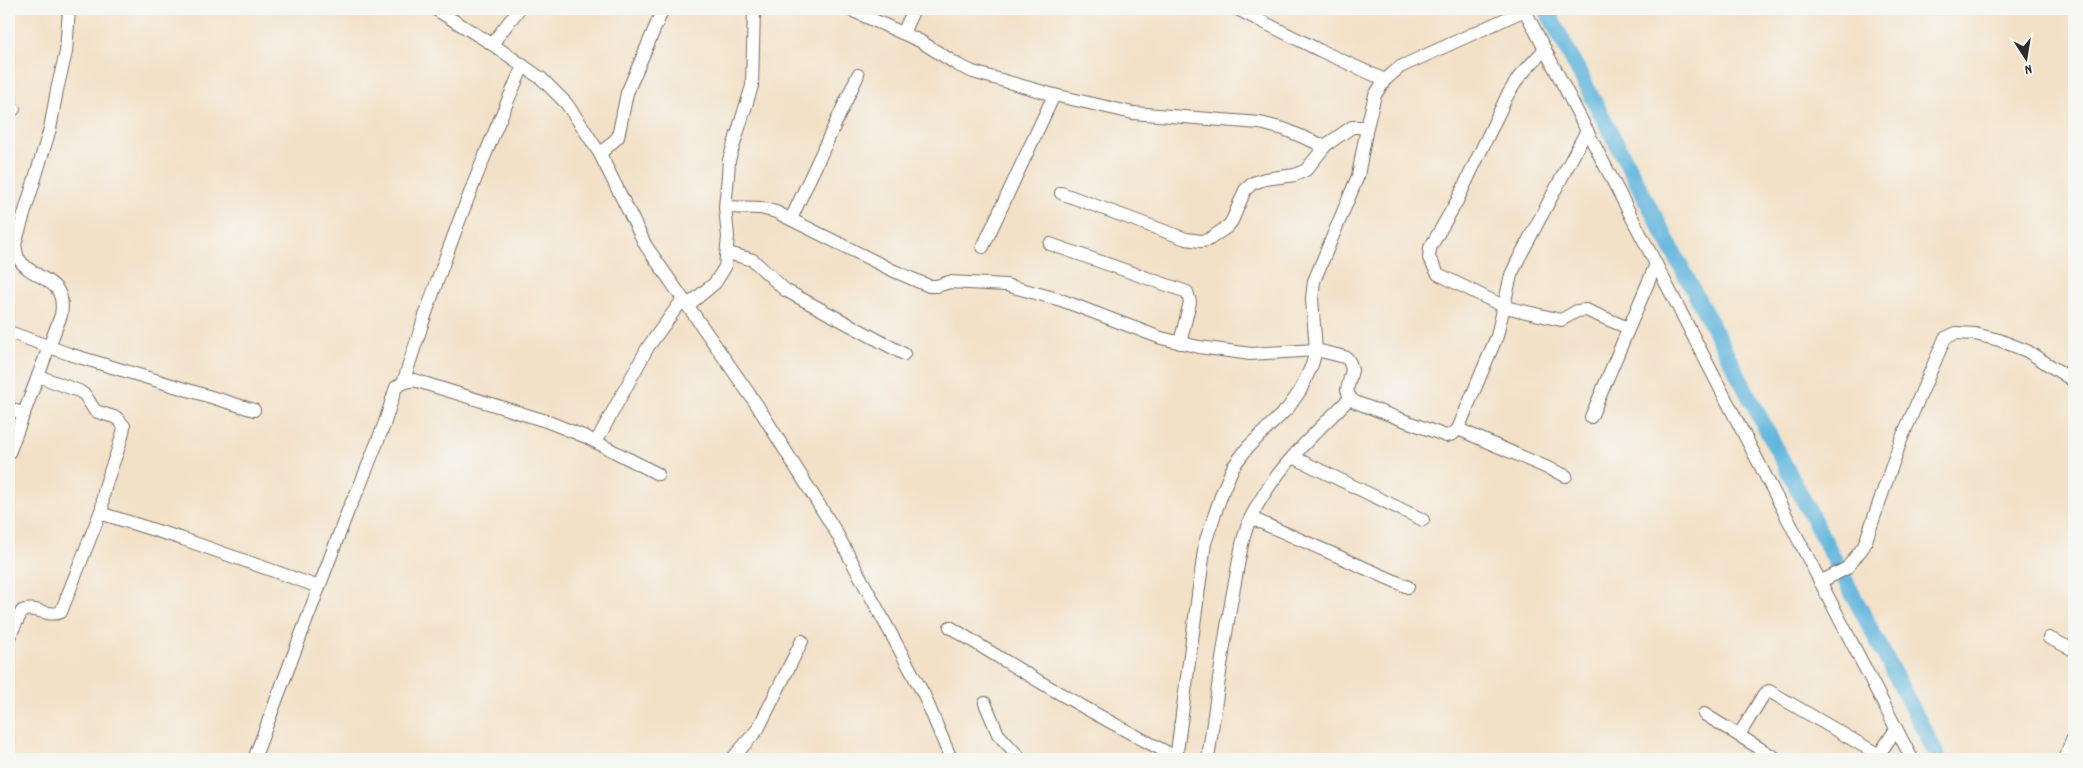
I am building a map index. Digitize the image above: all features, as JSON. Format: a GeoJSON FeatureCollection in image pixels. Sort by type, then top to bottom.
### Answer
{"type":"FeatureCollection","features":[{"type":"Feature","properties":{"kind":"street"},"geometry":{"type":"LineString","coordinates":[[9,453],[63,306],[61,297],[55,287],[19,260],[15,244],[50,129],[66,52],[68,9]]}},
{"type":"Feature","properties":{"kind":"street"},"geometry":{"type":"LineString","coordinates":[[435,9],[492,44],[542,79],[566,103],[600,154],[646,246],[756,406],[836,532],[924,695],[951,759]]}},
{"type":"Feature","properties":{"kind":"street"},"geometry":{"type":"LineString","coordinates":[[492,44],[519,9]]}},
{"type":"Feature","properties":{"kind":"street"},"geometry":{"type":"LineString","coordinates":[[600,154],[618,137],[627,93],[664,9]]}},
{"type":"Feature","properties":{"kind":"street"},"geometry":{"type":"LineString","coordinates":[[596,442],[648,347],[685,302],[715,283],[726,267],[728,253],[725,207],[729,160],[752,86],[754,9]]}},
{"type":"Feature","properties":{"kind":"street"},"geometry":{"type":"LineString","coordinates":[[849,9],[920,40],[958,65],[974,72],[1134,114],[1260,123],[1326,145]]}},
{"type":"Feature","properties":{"kind":"street"},"geometry":{"type":"LineString","coordinates":[[903,33],[914,9]]}},
{"type":"Feature","properties":{"kind":"street"},"geometry":{"type":"LineString","coordinates":[[1237,9],[1385,80]]}},
{"type":"Feature","properties":{"kind":"street"},"geometry":{"type":"LineString","coordinates":[[950,627],[1013,667],[1097,716],[1176,758],[1206,543],[1222,493],[1233,467],[1248,448],[1288,408],[1300,391],[1319,351],[1312,299],[1314,280],[1358,176],[1375,95],[1385,80],[1400,67],[1524,9],[1656,264],[1824,580],[1912,759]]}},
{"type":"Feature","properties":{"kind":"street"},"geometry":{"type":"LineString","coordinates":[[1545,49],[1519,78],[1507,96],[1457,201],[1430,248],[1429,258],[1438,274],[1505,307],[1561,320],[1577,311],[1586,310],[1628,328]]}},
{"type":"Feature","properties":{"kind":"street"},"geometry":{"type":"LineString","coordinates":[[403,383],[426,309],[496,126],[523,66]]}},
{"type":"Feature","properties":{"kind":"street"},"geometry":{"type":"LineString","coordinates":[[791,219],[858,75]]}},
{"type":"Feature","properties":{"kind":"street"},"geometry":{"type":"LineString","coordinates":[[983,248],[1054,94]]}},
{"type":"Feature","properties":{"kind":"street"},"geometry":{"type":"LineString","coordinates":[[1061,193],[1186,239],[1201,242],[1208,240],[1232,221],[1245,190],[1253,183],[1264,179],[1295,175],[1306,170],[1326,145],[1352,127],[1367,127]]}},
{"type":"Feature","properties":{"kind":"street"},"geometry":{"type":"LineString","coordinates":[[725,207],[771,210],[879,264],[929,286],[937,286],[949,282],[1006,285],[1061,300],[1161,338],[1199,348],[1252,354],[1319,351],[1347,358],[1352,370],[1347,390],[1350,398],[1355,402],[1446,436],[1453,434],[1458,429],[1497,336],[1512,276],[1519,258],[1587,130]]}},
{"type":"Feature","properties":{"kind":"street"},"geometry":{"type":"LineString","coordinates":[[1050,244],[1187,292],[1190,302],[1180,343]]}},
{"type":"Feature","properties":{"kind":"street"},"geometry":{"type":"LineString","coordinates":[[728,253],[753,260],[786,290],[904,354]]}},
{"type":"Feature","properties":{"kind":"street"},"geometry":{"type":"LineString","coordinates":[[1591,417],[1656,264]]}},
{"type":"Feature","properties":{"kind":"street"},"geometry":{"type":"LineString","coordinates":[[9,332],[254,410]]}},
{"type":"Feature","properties":{"kind":"street"},"geometry":{"type":"LineString","coordinates":[[1824,580],[1847,568],[1864,546],[1901,440],[1945,338],[1956,333],[1975,334],[1999,340],[2027,351],[2074,380]]}},
{"type":"Feature","properties":{"kind":"street"},"geometry":{"type":"LineString","coordinates":[[9,637],[22,611],[33,608],[50,614],[61,612],[102,508],[104,494],[124,426],[117,418],[95,411],[85,395],[79,391],[38,376]]}},
{"type":"Feature","properties":{"kind":"street"},"geometry":{"type":"LineString","coordinates":[[254,759],[348,508],[360,488],[396,387],[414,380],[546,422],[596,442],[658,474]]}},
{"type":"Feature","properties":{"kind":"street"},"geometry":{"type":"LineString","coordinates":[[1208,759],[1224,640],[1244,535],[1251,518],[1272,483],[1293,457],[1350,398]]}},
{"type":"Feature","properties":{"kind":"street"},"geometry":{"type":"LineString","coordinates":[[9,408],[24,414]]}},
{"type":"Feature","properties":{"kind":"street"},"geometry":{"type":"LineString","coordinates":[[1458,429],[1566,476]]}},
{"type":"Feature","properties":{"kind":"street"},"geometry":{"type":"LineString","coordinates":[[1293,457],[1423,520]]}},
{"type":"Feature","properties":{"kind":"street"},"geometry":{"type":"LineString","coordinates":[[102,508],[103,514],[106,516],[183,539],[318,587]]}},
{"type":"Feature","properties":{"kind":"street"},"geometry":{"type":"LineString","coordinates":[[1251,518],[1408,587]]}},
{"type":"Feature","properties":{"kind":"street"},"geometry":{"type":"LineString","coordinates":[[2049,638],[2074,650]]}},
{"type":"Feature","properties":{"kind":"street"},"geometry":{"type":"LineString","coordinates":[[732,759],[758,729],[802,641]]}},
{"type":"Feature","properties":{"kind":"street"},"geometry":{"type":"LineString","coordinates":[[1739,735],[1764,694],[1769,691],[1878,757],[1896,729]]}},
{"type":"Feature","properties":{"kind":"street"},"geometry":{"type":"LineString","coordinates":[[985,703],[998,734],[1021,759]]}},
{"type":"Feature","properties":{"kind":"street"},"geometry":{"type":"LineString","coordinates":[[1704,714],[1777,759]]}},
{"type":"Feature","properties":{"kind":"street"},"geometry":{"type":"LineString","coordinates":[[2064,759],[2074,736]]}},
{"type":"Feature","properties":{"kind":"waterway"},"geometry":{"type":"LineString","coordinates":[[1546,9],[1939,759]]}}]}
